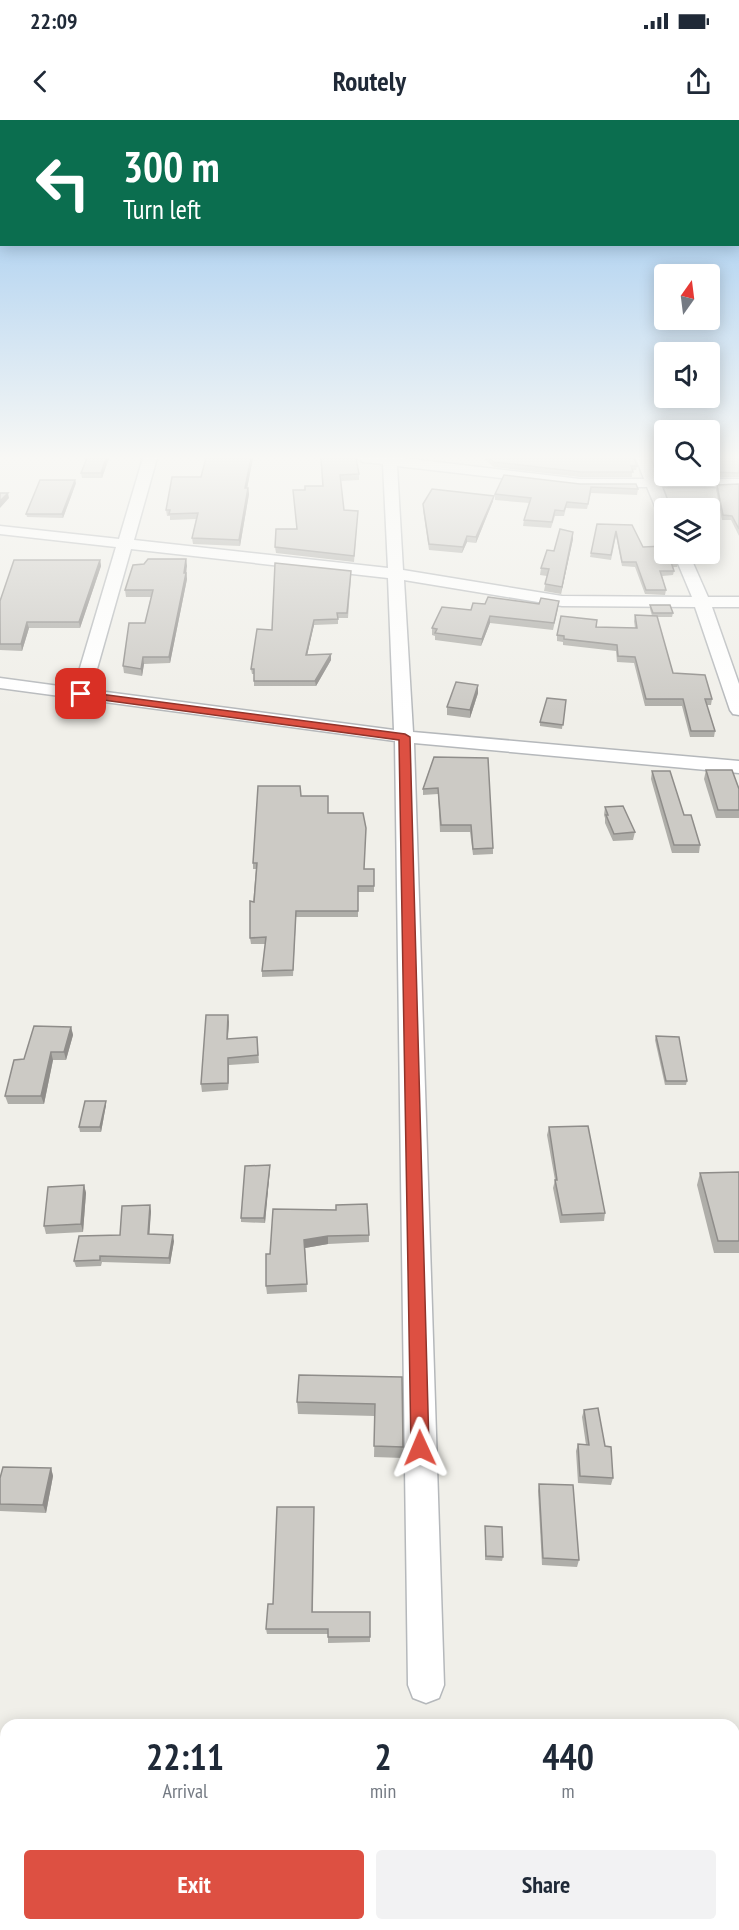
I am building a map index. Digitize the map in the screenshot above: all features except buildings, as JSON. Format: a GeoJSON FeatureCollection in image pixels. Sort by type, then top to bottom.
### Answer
{"type":"FeatureCollection","features":[{"type":"Feature","properties":{"kind":"street"},"geometry":{"type":"LineString","coordinates":[[103,542],[198,550],[396,574],[562,601],[739,602]]}},
{"type":"Feature","properties":{"kind":"street"},"geometry":{"type":"LineString","coordinates":[[395,542],[405,737],[426,1685]]}},
{"type":"Feature","properties":{"kind":"street"},"geometry":{"type":"LineString","coordinates":[[81,694],[124,545]]}},
{"type":"Feature","properties":{"kind":"street"},"geometry":{"type":"LineString","coordinates":[[686,564],[702,602],[739,710]]}},
{"type":"Feature","properties":{"kind":"street"},"geometry":{"type":"LineString","coordinates":[[0,683],[405,737],[739,767]]}},
{"type":"Feature","properties":{"kind":"route"},"geometry":{"type":"LineString","coordinates":[[81,694],[405,737],[420,1448]]}}]}
